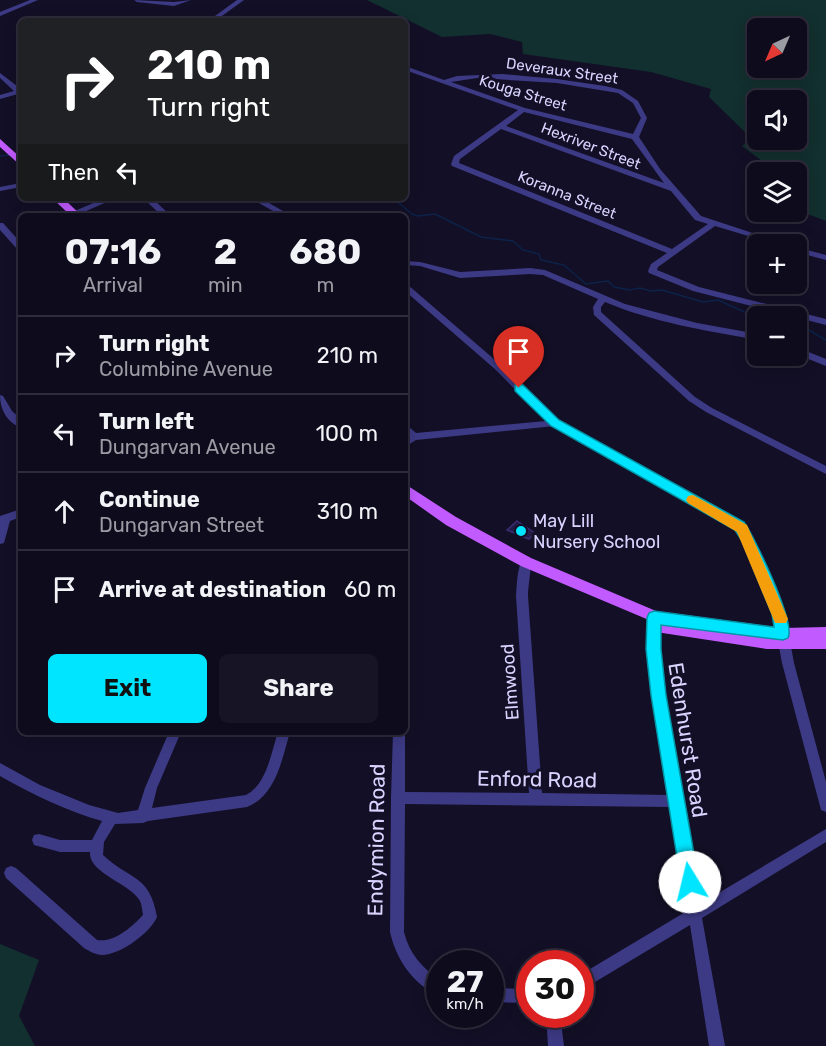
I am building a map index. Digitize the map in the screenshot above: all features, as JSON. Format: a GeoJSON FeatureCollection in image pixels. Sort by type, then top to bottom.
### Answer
{"type":"FeatureCollection","features":[{"type":"Feature","properties":{"kind":"main road"},"geometry":{"type":"LineString","coordinates":[[0,142],[18,160]]}},
{"type":"Feature","properties":{"kind":"main road"},"geometry":{"type":"LineString","coordinates":[[60,201],[73,213]]}},
{"type":"Feature","properties":{"kind":"main road"},"geometry":{"type":"LineString","coordinates":[[408,492],[436,518]]}},
{"type":"Feature","properties":{"kind":"main road"},"geometry":{"type":"LineString","coordinates":[[408,503],[579,597],[693,634],[826,643]]}},
{"type":"Feature","properties":{"kind":"main road"},"geometry":{"type":"LineString","coordinates":[[784,639],[826,633]]}},
{"type":"Feature","properties":{"kind":"street"},"geometry":{"type":"LineString","coordinates":[[0,14],[31,0]]}},
{"type":"Feature","properties":{"kind":"street"},"geometry":{"type":"LineString","coordinates":[[137,0],[174,4],[188,0]]}},
{"type":"Feature","properties":{"kind":"street"},"geometry":{"type":"LineString","coordinates":[[215,18],[241,0]]}},
{"type":"Feature","properties":{"kind":"street","name":"Kouga Street"},"geometry":{"type":"LineString","coordinates":[[408,69],[523,110],[635,137]]}},
{"type":"Feature","properties":{"kind":"street","name":"Deveraux Street"},"geometry":{"type":"LineString","coordinates":[[444,82],[457,77],[488,74],[620,91],[636,102],[644,118],[635,137]]}},
{"type":"Feature","properties":{"kind":"street"},"geometry":{"type":"LineString","coordinates":[[0,75],[18,90]]}},
{"type":"Feature","properties":{"kind":"street"},"geometry":{"type":"LineString","coordinates":[[0,98],[18,93]]}},
{"type":"Feature","properties":{"kind":"street"},"geometry":{"type":"LineString","coordinates":[[500,126],[523,110]]}},
{"type":"Feature","properties":{"kind":"street","name":"Koranna Street"},"geometry":{"type":"LineString","coordinates":[[500,126],[454,161],[458,166],[672,252]]}},
{"type":"Feature","properties":{"kind":"street","name":"Hexriver Street"},"geometry":{"type":"LineString","coordinates":[[500,126],[673,189]]}},
{"type":"Feature","properties":{"kind":"street"},"geometry":{"type":"LineString","coordinates":[[635,137],[673,189],[698,218],[748,234]]}},
{"type":"Feature","properties":{"kind":"street"},"geometry":{"type":"LineString","coordinates":[[0,189],[18,186]]}},
{"type":"Feature","properties":{"kind":"street"},"geometry":{"type":"LineString","coordinates":[[79,213],[105,201]]}},
{"type":"Feature","properties":{"kind":"street"},"geometry":{"type":"LineString","coordinates":[[150,201],[164,213]]}},
{"type":"Feature","properties":{"kind":"street"},"geometry":{"type":"LineString","coordinates":[[260,201],[282,213]]}},
{"type":"Feature","properties":{"kind":"street"},"geometry":{"type":"LineString","coordinates":[[713,224],[672,252],[653,267],[652,271],[703,291],[826,322]]}},
{"type":"Feature","properties":{"kind":"street"},"geometry":{"type":"LineString","coordinates":[[0,225],[18,245]]}},
{"type":"Feature","properties":{"kind":"street"},"geometry":{"type":"LineString","coordinates":[[807,252],[826,258]]}},
{"type":"Feature","properties":{"kind":"street"},"geometry":{"type":"LineString","coordinates":[[408,263],[420,264],[460,275],[545,273],[602,300],[697,326],[747,335]]}},
{"type":"Feature","properties":{"kind":"street"},"geometry":{"type":"LineString","coordinates":[[408,290],[499,368],[555,423],[739,526],[748,539],[776,606],[826,806]]}},
{"type":"Feature","properties":{"kind":"street"},"geometry":{"type":"LineString","coordinates":[[602,300],[597,307],[597,313],[692,399],[826,470]]}},
{"type":"Feature","properties":{"kind":"street"},"geometry":{"type":"LineString","coordinates":[[807,355],[826,363]]}},
{"type":"Feature","properties":{"kind":"street"},"geometry":{"type":"LineString","coordinates":[[0,398],[18,422]]}},
{"type":"Feature","properties":{"kind":"street"},"geometry":{"type":"LineString","coordinates":[[410,440],[555,423]]}},
{"type":"Feature","properties":{"kind":"street"},"geometry":{"type":"LineString","coordinates":[[0,540],[3,520],[18,514]]}},
{"type":"Feature","properties":{"kind":"street","name":"Elmwood"},"geometry":{"type":"LineString","coordinates":[[525,567],[522,596],[536,798]]}},
{"type":"Feature","properties":{"kind":"street","name":"Edenhurst Road"},"geometry":{"type":"LineString","coordinates":[[654,622],[658,695],[717,1046]]}},
{"type":"Feature","properties":{"kind":"street"},"geometry":{"type":"LineString","coordinates":[[143,817],[151,788],[174,735]]}},
{"type":"Feature","properties":{"kind":"street"},"geometry":{"type":"LineString","coordinates":[[0,769],[35,789],[112,817],[143,817],[256,798],[265,785],[283,735]]}},
{"type":"Feature","properties":{"kind":"street","name":"Endymion Road"},"geometry":{"type":"LineString","coordinates":[[399,735],[396,922],[401,948],[416,970],[426,978]]}},
{"type":"Feature","properties":{"kind":"street","name":"Enford Road"},"geometry":{"type":"LineString","coordinates":[[397,798],[677,801]]}},
{"type":"Feature","properties":{"kind":"street"},"geometry":{"type":"LineString","coordinates":[[11,873],[81,937],[95,947],[106,948],[142,927],[150,917],[150,906],[139,887],[98,860],[95,854],[96,846],[112,817]]}},
{"type":"Feature","properties":{"kind":"street"},"geometry":{"type":"LineString","coordinates":[[594,976],[826,835]]}},
{"type":"Feature","properties":{"kind":"street"},"geometry":{"type":"LineString","coordinates":[[39,840],[60,846],[96,846]]}},
{"type":"Feature","properties":{"kind":"street"},"geometry":{"type":"LineString","coordinates":[[554,1028],[556,1046]]}},
{"type":"Feature","properties":{"kind":"green space"},"geometry":{"type":"Polygon","coordinates":[[[367,0],[826,0],[826,221],[807,214],[807,162],[763,162],[747,150],[807,150],[807,90],[747,90],[747,134],[709,97],[711,89],[651,72],[523,54],[522,42],[490,34],[442,37],[408,20],[408,18],[403,18],[367,0]]]}},
{"type":"Feature","properties":{"kind":"green space"},"geometry":{"type":"Polygon","coordinates":[[[0,944],[39,960],[19,1016],[35,1046],[0,1046],[0,944]]]}},
{"type":"Feature","properties":{"kind":"building","name":"May Lill Nursery School"},"geometry":{"type":"Polygon","coordinates":[[[517,521],[535,533],[529,539],[507,530],[517,521]]]}},
{"type":"Feature","properties":{"kind":"waterway"},"geometry":{"type":"LineString","coordinates":[[0,156],[18,154]]}},
{"type":"Feature","properties":{"kind":"waterway"},"geometry":{"type":"LineString","coordinates":[[397,201],[412,214],[418,216],[435,214],[481,237],[513,241],[523,250],[539,254],[541,260],[564,265],[586,284],[608,281],[614,287],[630,290],[640,288],[651,291],[662,290],[703,302],[718,300],[747,313]]}},
{"type":"Feature","properties":{"kind":"waterway"},"geometry":{"type":"LineString","coordinates":[[807,329],[826,340]]}},
{"type":"Feature","properties":{"kind":"slow traffic"},"geometry":{"type":"LineString","coordinates":[[693,500],[742,529],[781,619]]}},
{"type":"Feature","properties":{"kind":"place","name":"May Lill Nursery School"},"geometry":{"type":"Point","coordinates":[521,531]}},
{"type":"Feature","properties":{"kind":"route"},"geometry":{"type":"LineString","coordinates":[[519,388],[555,423],[739,526],[748,539],[779,614],[783,634],[654,618],[653,649],[658,695],[690,882]]}}]}
